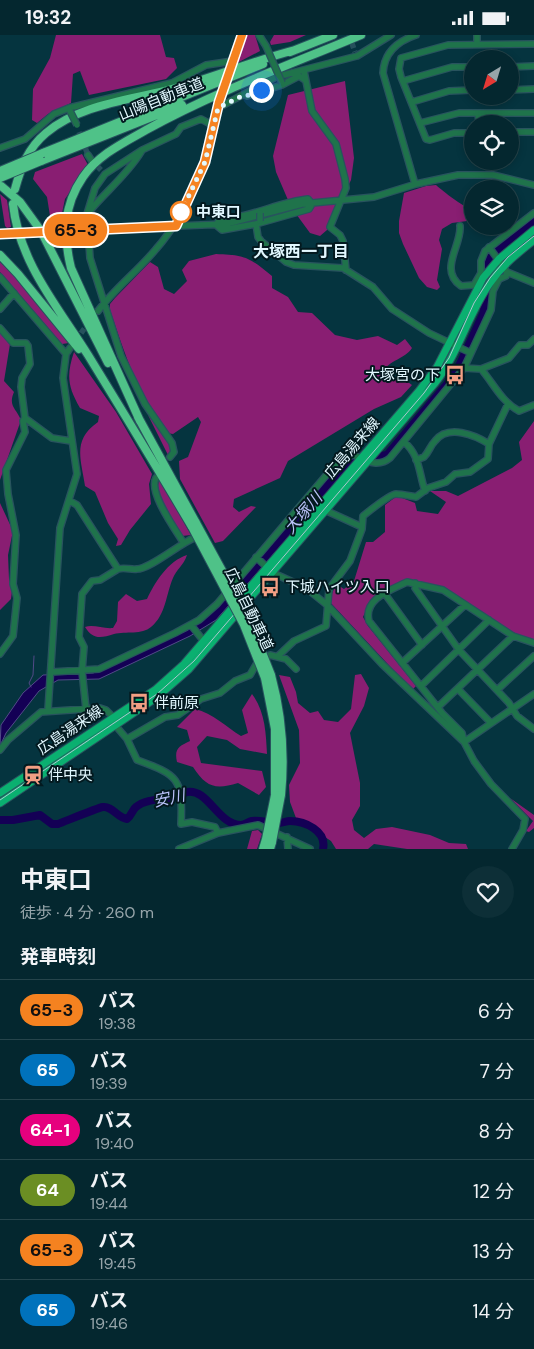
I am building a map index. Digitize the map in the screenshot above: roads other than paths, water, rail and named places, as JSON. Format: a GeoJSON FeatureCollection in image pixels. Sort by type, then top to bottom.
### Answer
{"type":"FeatureCollection","features":[{"type":"Feature","properties":{"kind":"highway","name":"山陽自動車道"},"geometry":{"type":"LineString","coordinates":[[0,178],[42,157],[333,35]]}},
{"type":"Feature","properties":{"kind":"highway","name":"山陽自動車道"},"geometry":{"type":"LineString","coordinates":[[0,171],[42,157],[361,35]]}},
{"type":"Feature","properties":{"kind":"highway"},"geometry":{"type":"LineString","coordinates":[[140,421],[71,268],[65,222],[70,203],[78,186],[94,165],[112,150],[180,111],[361,35]]}},
{"type":"Feature","properties":{"kind":"highway"},"geometry":{"type":"LineString","coordinates":[[15,189],[28,152],[46,133],[67,118],[98,107],[182,86],[295,50]]}},
{"type":"Feature","properties":{"kind":"highway"},"geometry":{"type":"LineString","coordinates":[[0,185],[20,202],[38,226],[140,421]]}},
{"type":"Feature","properties":{"kind":"highway"},"geometry":{"type":"LineString","coordinates":[[13,204],[18,234],[33,269],[118,404]]}},
{"type":"Feature","properties":{"kind":"highway"},"geometry":{"type":"LineString","coordinates":[[0,255],[43,303],[86,358],[118,404]]}},
{"type":"Feature","properties":{"kind":"highway","name":"広島自動車道"},"geometry":{"type":"LineString","coordinates":[[118,404],[194,525],[250,622],[268,677],[282,735],[278,795],[269,843],[263,849]]}},
{"type":"Feature","properties":{"kind":"highway","name":"広島自動車道"},"geometry":{"type":"LineString","coordinates":[[140,421],[194,525]]}},
{"type":"Feature","properties":{"kind":"main road","name":"広島湯来線"},"geometry":{"type":"LineString","coordinates":[[0,803],[114,721],[168,679],[206,644],[273,573],[327,511],[425,383],[450,343],[483,278],[491,269],[497,257],[534,229]]}},
{"type":"Feature","properties":{"kind":"main road","name":"広島湯来線"},"geometry":{"type":"LineString","coordinates":[[206,644],[266,566],[353,467],[376,453],[436,383],[460,348],[482,295],[491,282],[534,240]]}},
{"type":"Feature","properties":{"kind":"main road","name":"広島湯来線"},"geometry":{"type":"LineString","coordinates":[[0,793],[114,721]]}},
{"type":"Feature","properties":{"kind":"street"},"geometry":{"type":"LineString","coordinates":[[0,147],[25,139],[54,114],[172,83],[206,65],[232,63],[242,35]]}},
{"type":"Feature","properties":{"kind":"street"},"geometry":{"type":"LineString","coordinates":[[259,35],[266,46],[282,84]]}},
{"type":"Feature","properties":{"kind":"street"},"geometry":{"type":"LineString","coordinates":[[242,96],[276,77],[304,71],[356,54],[391,35]]}},
{"type":"Feature","properties":{"kind":"street"},"geometry":{"type":"LineString","coordinates":[[415,184],[383,70],[387,57],[393,48],[402,41],[416,35]]}},
{"type":"Feature","properties":{"kind":"street"},"geometry":{"type":"LineString","coordinates":[[477,35],[477,44]]}},
{"type":"Feature","properties":{"kind":"street"},"geometry":{"type":"LineString","coordinates":[[464,133],[454,133],[428,140],[425,138],[399,69],[402,57],[448,45],[534,44]]}},
{"type":"Feature","properties":{"kind":"street"},"geometry":{"type":"LineString","coordinates":[[403,81],[451,68],[464,67]]}},
{"type":"Feature","properties":{"kind":"street"},"geometry":{"type":"LineString","coordinates":[[519,67],[534,67]]}},
{"type":"Feature","properties":{"kind":"street"},"geometry":{"type":"LineString","coordinates":[[304,71],[312,111],[336,144],[346,189],[330,227],[340,235],[343,241],[346,270]]}},
{"type":"Feature","properties":{"kind":"street"},"geometry":{"type":"LineString","coordinates":[[98,311],[103,303],[156,250],[176,226],[205,162],[219,105],[282,84],[299,76],[305,80]]}},
{"type":"Feature","properties":{"kind":"street"},"geometry":{"type":"LineString","coordinates":[[519,90],[534,89]]}},
{"type":"Feature","properties":{"kind":"street"},"geometry":{"type":"LineString","coordinates":[[412,102],[449,91],[464,90]]}},
{"type":"Feature","properties":{"kind":"street"},"geometry":{"type":"LineString","coordinates":[[70,109],[80,132]]}},
{"type":"Feature","properties":{"kind":"street"},"geometry":{"type":"LineString","coordinates":[[420,123],[453,114],[534,113]]}},
{"type":"Feature","properties":{"kind":"street"},"geometry":{"type":"LineString","coordinates":[[170,457],[174,451],[172,443],[145,404],[121,356],[90,258],[87,215],[95,187],[103,172],[142,150],[176,134],[181,127],[201,119],[214,126]]}},
{"type":"Feature","properties":{"kind":"street"},"geometry":{"type":"LineString","coordinates":[[519,132],[534,132]]}},
{"type":"Feature","properties":{"kind":"street"},"geometry":{"type":"LineString","coordinates":[[87,215],[113,184],[132,166],[142,150]]}},
{"type":"Feature","properties":{"kind":"street"},"geometry":{"type":"LineString","coordinates":[[88,155],[92,161]]}},
{"type":"Feature","properties":{"kind":"street"},"geometry":{"type":"LineString","coordinates":[[79,230],[216,225],[243,221],[302,204],[340,202],[374,197],[415,184],[458,175],[494,175],[534,185]]}},
{"type":"Feature","properties":{"kind":"street"},"geometry":{"type":"LineString","coordinates":[[216,225],[220,219],[232,219],[260,212],[294,200],[308,199],[312,204]]}},
{"type":"Feature","properties":{"kind":"street"},"geometry":{"type":"LineString","coordinates":[[216,225],[222,230],[259,223],[309,209],[312,204]]}},
{"type":"Feature","properties":{"kind":"street"},"geometry":{"type":"LineString","coordinates":[[260,212],[258,237],[286,262],[346,270],[373,287],[392,309],[429,333],[471,353]]}},
{"type":"Feature","properties":{"kind":"street"},"geometry":{"type":"LineString","coordinates":[[460,226],[461,236],[451,258],[450,265],[456,283],[461,286],[474,285],[481,273],[483,255],[534,213]]}},
{"type":"Feature","properties":{"kind":"street"},"geometry":{"type":"LineString","coordinates":[[0,232],[14,232]]}},
{"type":"Feature","properties":{"kind":"street"},"geometry":{"type":"LineString","coordinates":[[490,248],[505,269],[534,283]]}},
{"type":"Feature","properties":{"kind":"street"},"geometry":{"type":"LineString","coordinates":[[51,673],[99,669],[192,625],[217,605],[340,459],[346,456],[385,462],[404,442],[464,368],[491,310],[493,291],[505,269]]}},
{"type":"Feature","properties":{"kind":"street"},"geometry":{"type":"LineString","coordinates":[[0,277],[66,354]]}},
{"type":"Feature","properties":{"kind":"street"},"geometry":{"type":"LineString","coordinates":[[0,309],[14,293]]}},
{"type":"Feature","properties":{"kind":"street"},"geometry":{"type":"LineString","coordinates":[[0,328],[13,343],[26,343],[30,364],[22,378],[21,387],[24,398],[25,432],[6,470],[8,494],[16,535],[13,579],[18,598],[13,636],[0,654]]}},
{"type":"Feature","properties":{"kind":"street"},"geometry":{"type":"LineString","coordinates":[[464,368],[481,369],[509,358],[520,345],[528,345],[534,339]]}},
{"type":"Feature","properties":{"kind":"street"},"geometry":{"type":"LineString","coordinates":[[48,710],[60,528],[77,474],[63,378],[66,354],[70,347]]}},
{"type":"Feature","properties":{"kind":"street"},"geometry":{"type":"LineString","coordinates":[[481,369],[508,403],[519,411],[534,405]]}},
{"type":"Feature","properties":{"kind":"street"},"geometry":{"type":"LineString","coordinates":[[278,656],[294,641],[326,626],[329,589],[350,561],[362,527],[363,516],[387,497],[395,494],[416,497],[441,484],[455,474],[470,472],[482,465],[488,459],[489,444],[508,403]]}},
{"type":"Feature","properties":{"kind":"street"},"geometry":{"type":"LineString","coordinates":[[25,418],[52,438],[71,441]]}},
{"type":"Feature","properties":{"kind":"street"},"geometry":{"type":"LineString","coordinates":[[416,459],[424,457],[435,440],[444,435],[466,432],[489,444]]}},
{"type":"Feature","properties":{"kind":"street"},"geometry":{"type":"LineString","coordinates":[[404,442],[411,447],[422,473],[425,491]]}},
{"type":"Feature","properties":{"kind":"street"},"geometry":{"type":"LineString","coordinates":[[156,479],[153,483],[154,493],[182,542]]}},
{"type":"Feature","properties":{"kind":"street"},"geometry":{"type":"LineString","coordinates":[[70,501],[77,505],[118,569]]}},
{"type":"Feature","properties":{"kind":"street"},"geometry":{"type":"LineString","coordinates":[[327,511],[362,527]]}},
{"type":"Feature","properties":{"kind":"street"},"geometry":{"type":"LineString","coordinates":[[86,709],[82,671],[84,647],[79,637],[82,594],[92,581],[100,580],[125,567],[137,569],[166,556],[182,542],[194,538]]}},
{"type":"Feature","properties":{"kind":"street"},"geometry":{"type":"LineString","coordinates":[[257,558],[273,573],[306,588],[327,605],[388,669],[464,742],[491,784],[525,819],[523,829],[512,849]]}},
{"type":"Feature","properties":{"kind":"street"},"geometry":{"type":"LineString","coordinates":[[464,742],[462,733],[438,707],[369,621],[368,616],[372,602],[407,581],[443,589],[513,636],[534,643]]}},
{"type":"Feature","properties":{"kind":"street"},"geometry":{"type":"LineString","coordinates":[[416,583],[416,588],[459,650],[512,708],[517,716],[534,729]]}},
{"type":"Feature","properties":{"kind":"street"},"geometry":{"type":"LineString","coordinates":[[385,593],[422,645]]}},
{"type":"Feature","properties":{"kind":"street"},"geometry":{"type":"LineString","coordinates":[[402,663],[465,605]]}},
{"type":"Feature","properties":{"kind":"street"},"geometry":{"type":"LineString","coordinates":[[421,686],[489,621]]}},
{"type":"Feature","properties":{"kind":"street"},"geometry":{"type":"LineString","coordinates":[[192,625],[206,644]]}},
{"type":"Feature","properties":{"kind":"street"},"geometry":{"type":"LineString","coordinates":[[438,707],[513,636]]}},
{"type":"Feature","properties":{"kind":"street"},"geometry":{"type":"LineString","coordinates":[[127,739],[165,717],[178,715],[201,699],[220,693],[234,681],[250,675],[257,663],[270,655],[278,656],[296,669]]}},
{"type":"Feature","properties":{"kind":"street"},"geometry":{"type":"LineString","coordinates":[[497,691],[534,656]]}},
{"type":"Feature","properties":{"kind":"street"},"geometry":{"type":"LineString","coordinates":[[458,689],[491,723]]}},
{"type":"Feature","properties":{"kind":"street"},"geometry":{"type":"LineString","coordinates":[[464,742],[534,694]]}},
{"type":"Feature","properties":{"kind":"street"},"geometry":{"type":"LineString","coordinates":[[0,750],[2,742],[40,712],[48,710],[106,710],[127,739],[137,760],[168,772],[181,795],[181,824],[192,822],[215,827],[218,833]]}},
{"type":"Feature","properties":{"kind":"street"},"geometry":{"type":"LineString","coordinates":[[179,849],[218,833],[258,825],[310,849]]}},
{"type":"Feature","properties":{"kind":"street"},"geometry":{"type":"LineString","coordinates":[[287,837],[288,849]]}},
{"type":"Feature","properties":{"kind":"water"},"geometry":{"type":"Polygon","coordinates":[[[352,458],[348,469],[216,620],[190,636],[99,679],[58,680],[39,691],[6,733],[0,746],[1,725],[23,693],[43,675],[93,673],[102,670],[188,630],[216,608],[338,466],[343,461],[352,458]]]}},
{"type":"Feature","properties":{"kind":"waterway","name":"大塚川"},"geometry":{"type":"LineString","coordinates":[[342,468],[350,462],[387,455],[447,384],[460,364],[484,312],[487,262],[501,246],[534,220]]}},
{"type":"Feature","properties":{"kind":"waterway"},"geometry":{"type":"LineString","coordinates":[[31,687],[29,683],[33,675],[34,656]]}},
{"type":"Feature","properties":{"kind":"waterway","name":"安川"},"geometry":{"type":"LineString","coordinates":[[0,820],[13,820],[40,815],[52,824],[58,824],[103,807],[109,808],[127,819],[140,804],[177,797],[187,792],[194,792],[201,795],[219,814],[233,823],[244,825],[252,821],[279,823],[296,821],[308,825],[314,828],[322,837],[323,849]]}},
{"type":"Feature","properties":{"kind":"tunnel"},"geometry":{"type":"LineString","coordinates":[[349,35],[355,52]]}},
{"type":"Feature","properties":{"kind":"tunnel"},"geometry":{"type":"LineString","coordinates":[[219,102],[228,77]]}},
{"type":"Feature","properties":{"kind":"tunnel"},"geometry":{"type":"LineString","coordinates":[[79,132],[88,155]]}},
{"type":"Feature","properties":{"kind":"tunnel"},"geometry":{"type":"LineString","coordinates":[[92,161],[101,170]]}},
{"type":"Feature","properties":{"kind":"tunnel"},"geometry":{"type":"LineString","coordinates":[[33,232],[79,230]]}},
{"type":"Feature","properties":{"kind":"tunnel"},"geometry":{"type":"LineString","coordinates":[[76,340],[90,321]]}},
{"type":"Feature","properties":{"kind":"tram line"},"geometry":{"type":"LineString","coordinates":[[0,800],[157,694],[194,661],[424,393],[449,358],[474,303],[490,278],[508,257],[534,236]]}},
{"type":"Feature","properties":{"kind":"place","name":"中東口"},"geometry":{"type":"Point","coordinates":[181,212]}},
{"type":"Feature","properties":{"kind":"place","name":"大塚宮の下"},"geometry":{"type":"Point","coordinates":[455,375]}},
{"type":"Feature","properties":{"kind":"place","name":"下城ハイツ入口"},"geometry":{"type":"Point","coordinates":[270,587]}},
{"type":"Feature","properties":{"kind":"place","name":"伴前原"},"geometry":{"type":"Point","coordinates":[139,703]}},
{"type":"Feature","properties":{"kind":"place","name":"伴中央"},"geometry":{"type":"Point","coordinates":[33,775]}},
{"type":"Feature","properties":{"kind":"district","name":"大塚西一丁目"},"geometry":{"type":"Point","coordinates":[301,251]}}]}
